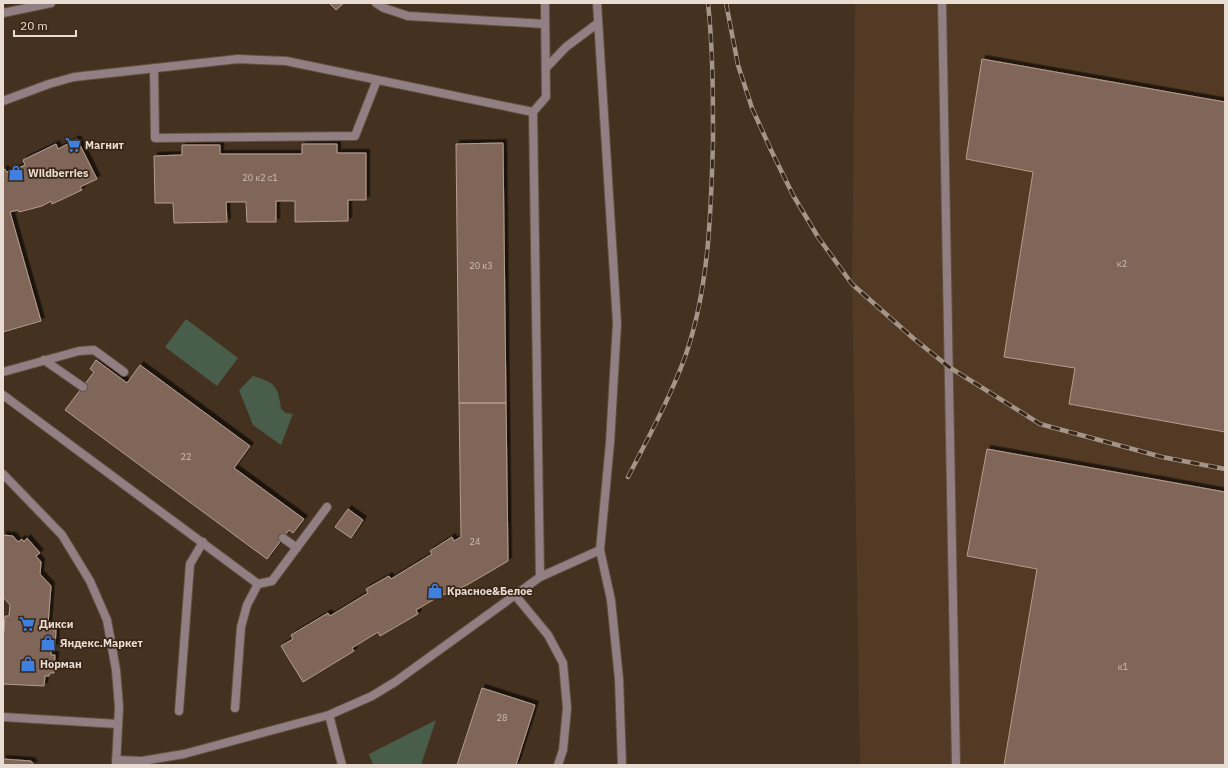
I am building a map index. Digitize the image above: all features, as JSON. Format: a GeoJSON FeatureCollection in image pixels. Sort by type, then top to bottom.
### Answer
{"type":"FeatureCollection","features":[{"type":"Feature","properties":{"kind":"street"},"geometry":{"type":"LineString","coordinates":[[3,13],[51,3]]}},
{"type":"Feature","properties":{"kind":"street"},"geometry":{"type":"LineString","coordinates":[[376,3],[384,8],[408,16],[545,24]]}},
{"type":"Feature","properties":{"kind":"street"},"geometry":{"type":"LineString","coordinates":[[540,577],[533,112],[546,97],[545,3]]}},
{"type":"Feature","properties":{"kind":"street"},"geometry":{"type":"LineString","coordinates":[[597,3],[617,324],[610,444],[600,550],[611,600],[619,679],[622,765]]}},
{"type":"Feature","properties":{"kind":"street"},"geometry":{"type":"LineString","coordinates":[[942,3],[956,765]]}},
{"type":"Feature","properties":{"kind":"street"},"geometry":{"type":"LineString","coordinates":[[546,68],[566,47],[598,23]]}},
{"type":"Feature","properties":{"kind":"street"},"geometry":{"type":"LineString","coordinates":[[3,101],[48,84],[74,77],[238,59],[286,61],[533,112]]}},
{"type":"Feature","properties":{"kind":"street"},"geometry":{"type":"LineString","coordinates":[[154,68],[155,138],[355,136],[377,80]]}},
{"type":"Feature","properties":{"kind":"street"},"geometry":{"type":"LineString","coordinates":[[3,372],[79,350],[94,350],[124,372]]}},
{"type":"Feature","properties":{"kind":"street"},"geometry":{"type":"LineString","coordinates":[[44,360],[83,387]]}},
{"type":"Feature","properties":{"kind":"street"},"geometry":{"type":"LineString","coordinates":[[3,395],[258,584],[272,582],[327,507]]}},
{"type":"Feature","properties":{"kind":"street"},"geometry":{"type":"LineString","coordinates":[[3,474],[62,535],[90,581],[107,620],[116,670],[119,707],[116,763],[142,761],[184,754],[329,715],[372,696],[395,682],[540,577],[600,550]]}},
{"type":"Feature","properties":{"kind":"street"},"geometry":{"type":"LineString","coordinates":[[283,538],[297,548]]}},
{"type":"Feature","properties":{"kind":"street"},"geometry":{"type":"LineString","coordinates":[[179,711],[190,564],[202,542]]}},
{"type":"Feature","properties":{"kind":"street"},"geometry":{"type":"LineString","coordinates":[[235,708],[241,627],[247,605],[258,584]]}},
{"type":"Feature","properties":{"kind":"street"},"geometry":{"type":"LineString","coordinates":[[515,596],[548,635],[563,662],[567,708],[562,750],[558,765]]}},
{"type":"Feature","properties":{"kind":"street"},"geometry":{"type":"LineString","coordinates":[[329,715],[342,765]]}},
{"type":"Feature","properties":{"kind":"street"},"geometry":{"type":"LineString","coordinates":[[3,717],[118,724]]}},
{"type":"Feature","properties":{"kind":"shaded area"},"geometry":{"type":"Polygon","coordinates":[[[855,3],[1225,3],[1225,765],[860,765],[852,284],[855,3]]]}},
{"type":"Feature","properties":{"kind":"green space"},"geometry":{"type":"Polygon","coordinates":[[[186,319],[238,358],[217,386],[165,347],[186,319]]]}},
{"type":"Feature","properties":{"kind":"green space"},"geometry":{"type":"Polygon","coordinates":[[[253,376],[271,383],[277,390],[281,409],[286,413],[293,414],[281,445],[253,425],[239,390],[253,376]]]}},
{"type":"Feature","properties":{"kind":"green space"},"geometry":{"type":"Polygon","coordinates":[[[436,720],[421,765],[373,765],[369,754],[436,720]]]}},
{"type":"Feature","properties":{"kind":"building"},"geometry":{"type":"Polygon","coordinates":[[[329,3],[344,3],[336,10],[329,3]]]}},
{"type":"Feature","properties":{"kind":"building"},"geometry":{"type":"Polygon","coordinates":[[[982,59],[1225,102],[1225,432],[1069,404],[1075,368],[1004,357],[1033,172],[966,159],[982,59]]]}},
{"type":"Feature","properties":{"kind":"building"},"geometry":{"type":"Polygon","coordinates":[[[77,139],[97,179],[80,187],[82,190],[52,204],[51,201],[42,206],[19,212],[18,210],[10,212],[41,321],[3,332],[3,170],[5,169],[6,172],[16,169],[25,165],[23,160],[56,144],[58,149],[77,139]]]}},
{"type":"Feature","properties":{"kind":"building"},"geometry":{"type":"Polygon","coordinates":[[[503,143],[506,403],[459,403],[456,144],[503,143]]]}},
{"type":"Feature","properties":{"kind":"building"},"geometry":{"type":"Polygon","coordinates":[[[302,144],[337,144],[337,153],[366,153],[366,200],[348,200],[348,221],[295,222],[295,201],[276,201],[276,222],[247,222],[246,202],[226,202],[227,222],[174,223],[173,203],[155,203],[154,156],[182,155],[182,145],[220,145],[220,154],[302,154],[302,144]]]}},
{"type":"Feature","properties":{"kind":"building"},"geometry":{"type":"Polygon","coordinates":[[[96,360],[127,383],[140,365],[250,446],[234,468],[304,519],[293,533],[289,530],[267,559],[65,410],[94,372],[90,369],[96,360]]]}},
{"type":"Feature","properties":{"kind":"building"},"geometry":{"type":"Polygon","coordinates":[[[459,403],[506,403],[508,561],[467,585],[438,597],[416,610],[418,614],[380,636],[378,632],[352,648],[354,651],[303,682],[281,646],[293,639],[291,635],[328,613],[330,616],[368,593],[366,589],[389,576],[391,579],[432,554],[430,551],[452,537],[454,541],[461,537],[459,403]]]}},
{"type":"Feature","properties":{"kind":"building"},"geometry":{"type":"Polygon","coordinates":[[[987,449],[1225,492],[1225,765],[1004,765],[1037,569],[967,556],[987,449]]]}},
{"type":"Feature","properties":{"kind":"building"},"geometry":{"type":"Polygon","coordinates":[[[348,509],[363,520],[351,538],[335,527],[348,509]]]}},
{"type":"Feature","properties":{"kind":"building"},"geometry":{"type":"Polygon","coordinates":[[[3,535],[13,536],[18,542],[22,539],[24,542],[27,538],[40,553],[36,556],[41,562],[40,574],[51,586],[48,625],[53,626],[53,630],[56,630],[55,648],[51,648],[51,655],[55,655],[54,673],[50,673],[49,676],[45,676],[44,686],[3,684],[3,631],[4,632],[5,616],[9,616],[10,605],[3,597],[3,535]]]}},
{"type":"Feature","properties":{"kind":"building"},"geometry":{"type":"Polygon","coordinates":[[[482,688],[535,705],[516,765],[457,765],[482,688]]]}},
{"type":"Feature","properties":{"kind":"building"},"geometry":{"type":"Polygon","coordinates":[[[3,759],[31,761],[34,765],[3,765],[3,759]]]}},
{"type":"Feature","properties":{"kind":"railway"},"geometry":{"type":"LineString","coordinates":[[628,477],[666,403],[685,357],[693,331],[704,278],[710,223],[713,142],[712,55],[708,3]]}},
{"type":"Feature","properties":{"kind":"railway"},"geometry":{"type":"LineString","coordinates":[[726,3],[738,65],[752,108],[793,195],[818,237],[852,284],[913,338],[949,367],[1040,424],[1162,457],[1225,469]]}},
{"type":"Feature","properties":{"kind":"place","name":"Магнит"},"geometry":{"type":"Point","coordinates":[73,145]}},
{"type":"Feature","properties":{"kind":"place","name":"Wildberries"},"geometry":{"type":"Point","coordinates":[16,173]}},
{"type":"Feature","properties":{"kind":"place","name":"Красное&Белое"},"geometry":{"type":"Point","coordinates":[435,591]}},
{"type":"Feature","properties":{"kind":"place","name":"Дикси"},"geometry":{"type":"Point","coordinates":[27,624]}},
{"type":"Feature","properties":{"kind":"place","name":"Яндекс.Маркет"},"geometry":{"type":"Point","coordinates":[48,643]}},
{"type":"Feature","properties":{"kind":"place","name":"Норман"},"geometry":{"type":"Point","coordinates":[28,664]}}]}
